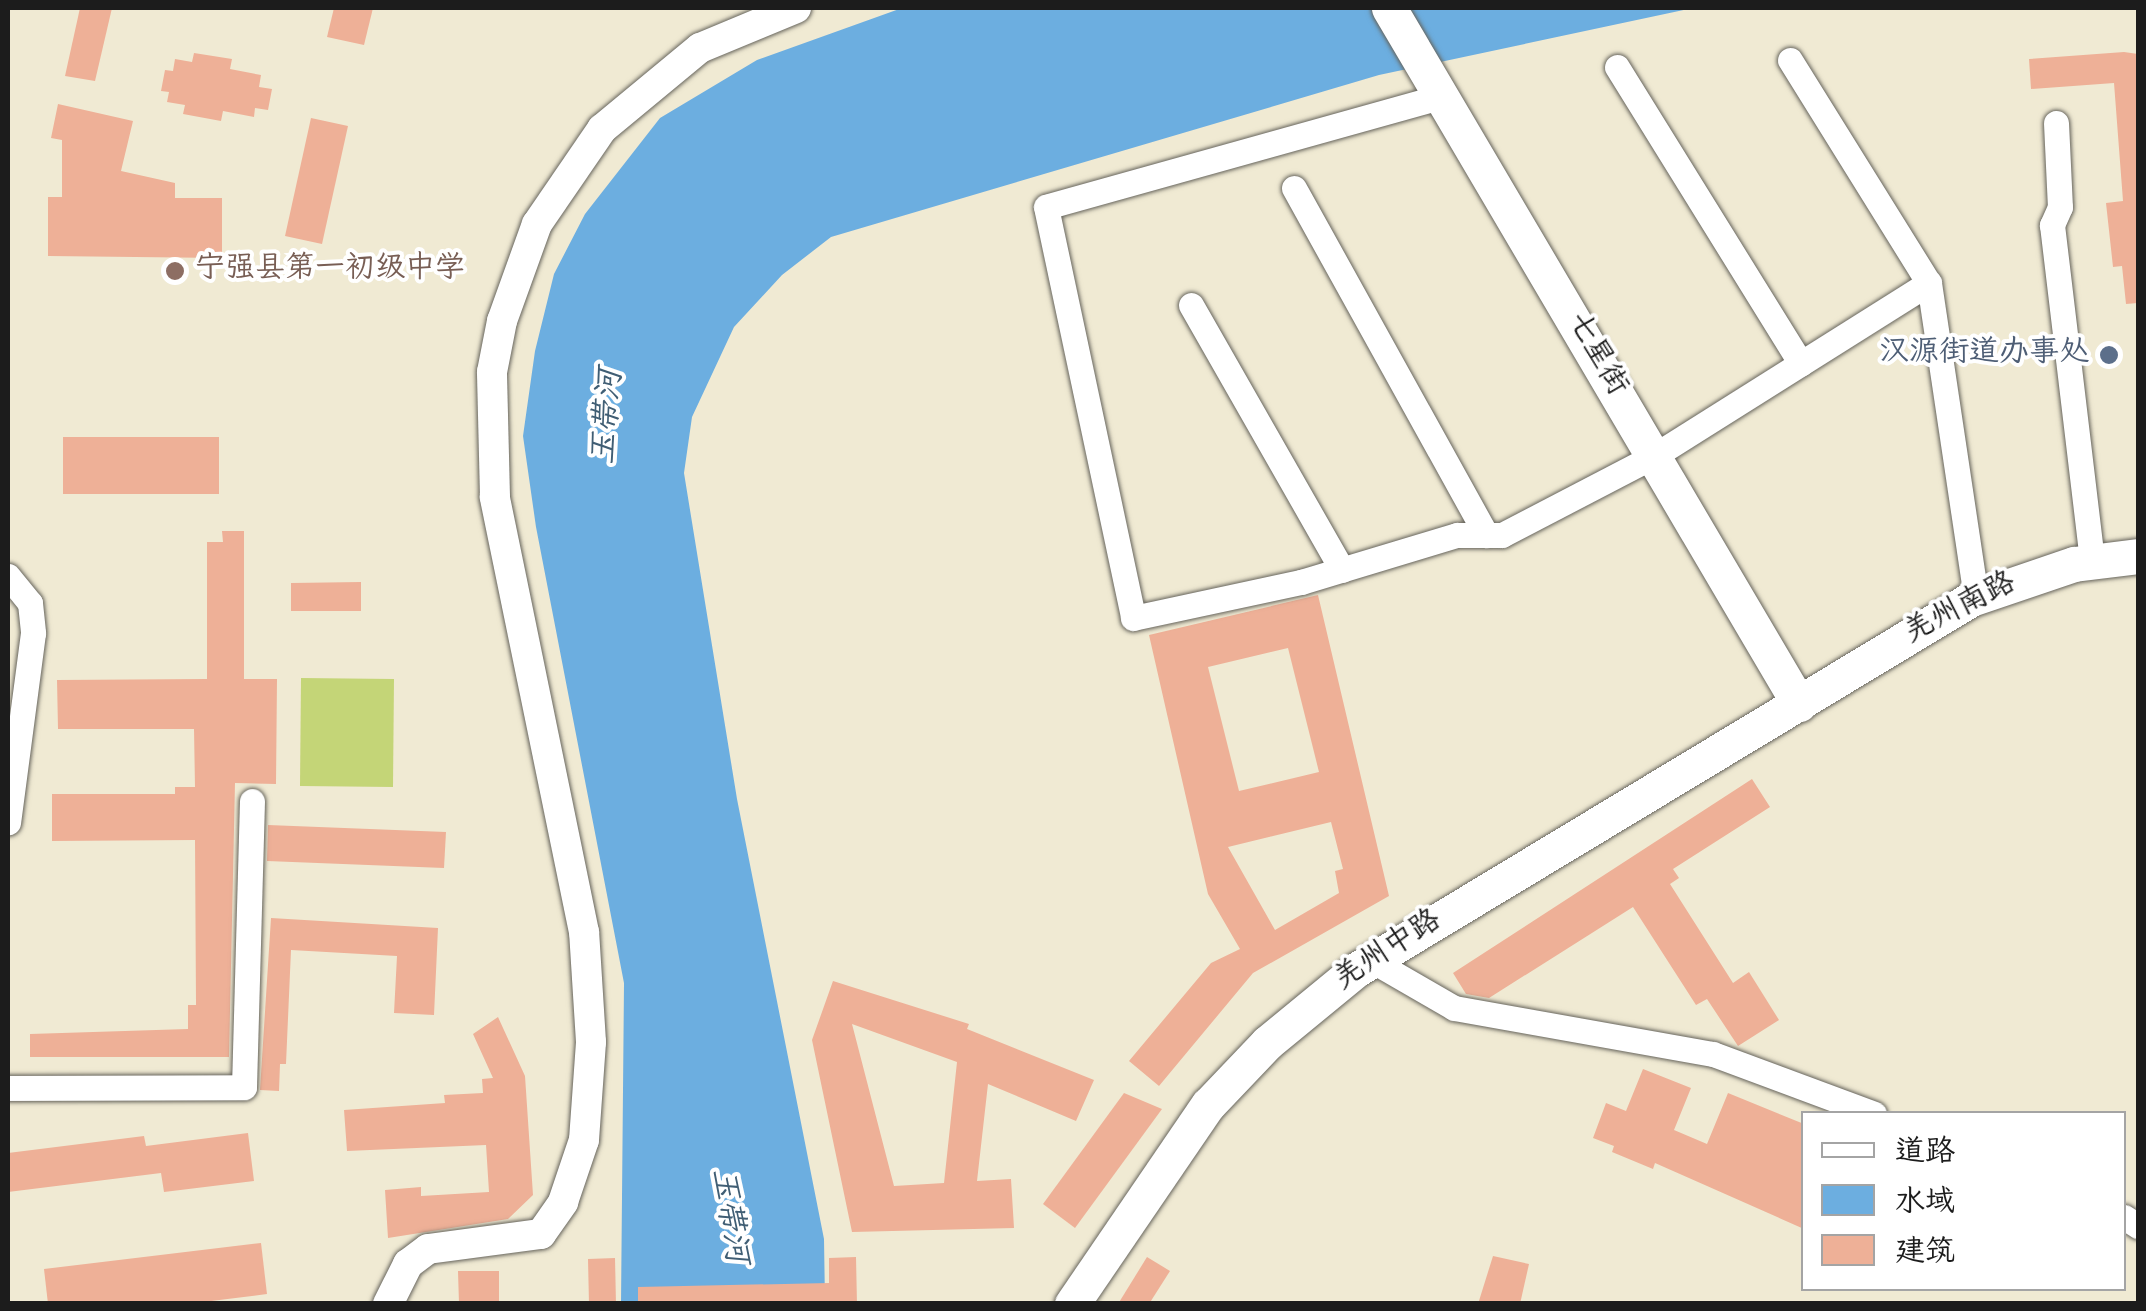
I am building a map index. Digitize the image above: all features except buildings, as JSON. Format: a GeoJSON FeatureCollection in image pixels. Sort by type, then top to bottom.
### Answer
{"type":"FeatureCollection","features":[{"type":"Feature","properties":{"kind":"main road","name":"七星街"},"geometry":{"type":"LineString","coordinates":[[1389,8],[1798,704]]}},
{"type":"Feature","properties":{"kind":"main road","name":"羌州南路"},"geometry":{"type":"LineString","coordinates":[[1798,704],[1976,597],[2092,561],[2138,556]]}},
{"type":"Feature","properties":{"kind":"main road","name":"羌州中路"},"geometry":{"type":"LineString","coordinates":[[1072,1304],[1208,1104],[1266,1043],[1371,960],[1798,704]]}},
{"type":"Feature","properties":{"kind":"street"},"geometry":{"type":"LineString","coordinates":[[388,1304],[408,1264],[428,1249],[540,1234],[563,1202],[584,1140],[591,1042],[584,932],[495,498],[492,372],[502,321],[537,224],[602,129],[700,48],[796,8]]}},
{"type":"Feature","properties":{"kind":"street"},"geometry":{"type":"LineString","coordinates":[[1790,60],[1929,283],[1976,597]]}},
{"type":"Feature","properties":{"kind":"street"},"geometry":{"type":"LineString","coordinates":[[1616,67],[1800,364]]}},
{"type":"Feature","properties":{"kind":"street"},"geometry":{"type":"LineString","coordinates":[[1440,90],[1046,207],[1132,618],[1342,570],[1457,535],[1502,535],[1654,456],[1929,283]]}},
{"type":"Feature","properties":{"kind":"street"},"geometry":{"type":"LineString","coordinates":[[2056,123],[2060,207],[2052,225],[2092,561]]}},
{"type":"Feature","properties":{"kind":"street"},"geometry":{"type":"LineString","coordinates":[[1294,188],[1486,535]]}},
{"type":"Feature","properties":{"kind":"street"},"geometry":{"type":"LineString","coordinates":[[1191,305],[1342,570]]}},
{"type":"Feature","properties":{"kind":"street"},"geometry":{"type":"LineString","coordinates":[[8,576],[30,603],[33,633],[8,822]]}},
{"type":"Feature","properties":{"kind":"street"},"geometry":{"type":"LineString","coordinates":[[8,1088],[244,1086],[252,801]]}},
{"type":"Feature","properties":{"kind":"street"},"geometry":{"type":"LineString","coordinates":[[1371,960],[1454,1008],[1713,1054],[1866,1111]]}},
{"type":"Feature","properties":{"kind":"green space"},"geometry":{"type":"Polygon","coordinates":[[[301,678],[394,679],[393,787],[300,786],[301,678]]]}},
{"type":"Feature","properties":{"kind":"water","name":"玉带河"},"geometry":{"type":"Polygon","coordinates":[[[902,8],[1693,8],[1379,75],[831,237],[782,275],[734,327],[692,417],[684,473],[737,799],[824,1239],[825,1303],[621,1304],[624,983],[536,527],[523,436],[535,351],[554,274],[585,214],[660,118],[757,60],[902,8]]]}},
{"type":"Feature","properties":{"kind":"place","name":"宁强县第一初级中学"},"geometry":{"type":"Point","coordinates":[175,271]}},
{"type":"Feature","properties":{"kind":"place","name":"汉源街道办事处"},"geometry":{"type":"Point","coordinates":[2109,355]}}]}
